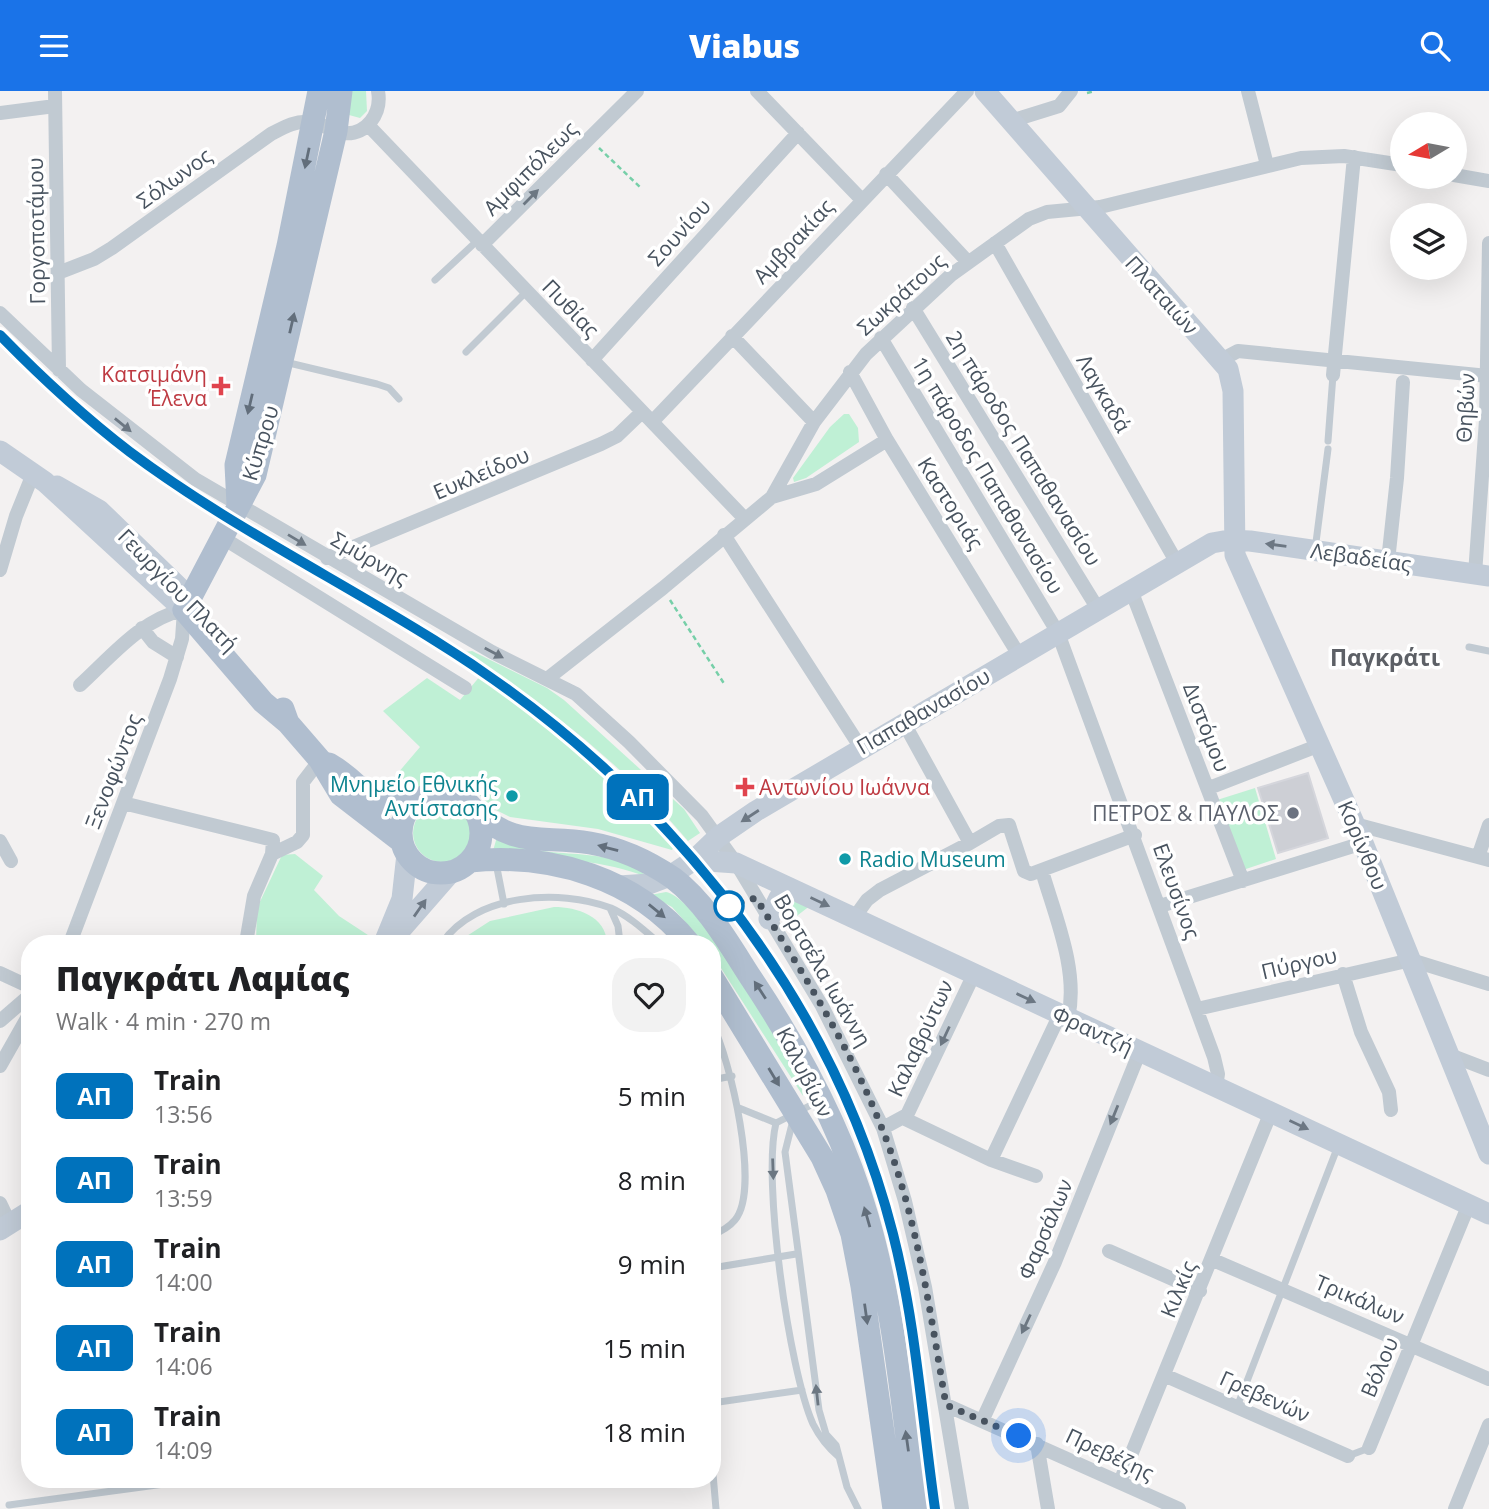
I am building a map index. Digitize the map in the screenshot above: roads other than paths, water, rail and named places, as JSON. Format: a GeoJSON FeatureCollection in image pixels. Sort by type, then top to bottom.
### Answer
{"type":"FeatureCollection","features":[{"type":"Feature","properties":{"kind":"main road","name":"Κύπρου"},"geometry":{"type":"LineString","coordinates":[[238,504],[236,465],[319,91]]}},
{"type":"Feature","properties":{"kind":"main road","name":"Κύπρου"},"geometry":{"type":"LineString","coordinates":[[238,504],[254,475],[284,362],[336,131],[341,91]]}},
{"type":"Feature","properties":{"kind":"main road","name":"Πλαταιών"},"geometry":{"type":"LineString","coordinates":[[985,91],[1221,360],[1229,373],[1233,391],[1233,540]]}},
{"type":"Feature","properties":{"kind":"main road","name":"Γεωργίου Πλατή"},"geometry":{"type":"LineString","coordinates":[[0,451],[39,478],[99,510],[279,700],[288,723],[320,759],[341,795],[405,848]]}},
{"type":"Feature","properties":{"kind":"main road"},"geometry":{"type":"LineString","coordinates":[[188,605],[238,504]]}},
{"type":"Feature","properties":{"kind":"main road","name":"Παπαθανασίου"},"geometry":{"type":"LineString","coordinates":[[619,886],[649,884],[670,876],[694,860],[718,837],[861,748],[1209,544],[1233,540]]}},
{"type":"Feature","properties":{"kind":"main road","name":"Λεβαδείας"},"geometry":{"type":"LineString","coordinates":[[1233,540],[1482,575]]}},
{"type":"Feature","properties":{"kind":"main road","name":"Κορίνθου"},"geometry":{"type":"LineString","coordinates":[[1233,540],[1238,563],[1359,834],[1489,1154]]}},
{"type":"Feature","properties":{"kind":"main road","name":"Γεωργίου Πλατή"},"geometry":{"type":"LineString","coordinates":[[320,759],[332,765],[373,799],[389,804],[416,802]]}},
{"type":"Feature","properties":{"kind":"main road"},"geometry":{"type":"LineString","coordinates":[[390,935],[402,899],[405,848],[403,820],[416,802],[427,796],[446,793],[463,800],[472,808],[479,821],[481,835],[478,849],[395,935]]}},
{"type":"Feature","properties":{"kind":"main road","name":"Καλυβίων"},"geometry":{"type":"LineString","coordinates":[[472,808],[506,834],[610,848],[637,858],[670,876],[697,901],[783,1028],[821,1100],[861,1196],[875,1246],[896,1364],[916,1509]]}},
{"type":"Feature","properties":{"kind":"main road"},"geometry":{"type":"LineString","coordinates":[[405,848],[416,865],[429,871],[495,859],[569,867],[619,886],[661,912],[682,935]]}},
{"type":"Feature","properties":{"kind":"main road","name":"Φραντζή"},"geometry":{"type":"LineString","coordinates":[[694,860],[736,863],[1489,1214]]}},
{"type":"Feature","properties":{"kind":"main road"},"geometry":{"type":"LineString","coordinates":[[769,919],[779,898],[791,889]]}},
{"type":"Feature","properties":{"kind":"main road","name":"Καλυβίων"},"geometry":{"type":"LineString","coordinates":[[721,994],[786,1118],[829,1172],[852,1234],[894,1509]]}},
{"type":"Feature","properties":{"kind":"main road"},"geometry":{"type":"LineString","coordinates":[[5,1227],[21,1217]]}},
{"type":"Feature","properties":{"kind":"street","name":"Γοργοποτάμου"},"geometry":{"type":"LineString","coordinates":[[55,91],[59,370]]}},
{"type":"Feature","properties":{"kind":"street"},"geometry":{"type":"LineString","coordinates":[[314,122],[336,131],[352,133],[368,125],[378,110],[378,91]]}},
{"type":"Feature","properties":{"kind":"street","name":"Αμφιπόλεως"},"geometry":{"type":"LineString","coordinates":[[480,243],[637,91]]}},
{"type":"Feature","properties":{"kind":"street","name":"Αμβρακίας"},"geometry":{"type":"LineString","coordinates":[[647,417],[732,336],[967,91]]}},
{"type":"Feature","properties":{"kind":"street"},"geometry":{"type":"LineString","coordinates":[[1011,121],[1059,106],[1071,91]]}},
{"type":"Feature","properties":{"kind":"street"},"geometry":{"type":"LineString","coordinates":[[1248,91],[1267,165]]}},
{"type":"Feature","properties":{"kind":"street"},"geometry":{"type":"LineString","coordinates":[[767,94],[798,133],[861,199]]}},
{"type":"Feature","properties":{"kind":"street"},"geometry":{"type":"LineString","coordinates":[[0,113],[55,106]]}},
{"type":"Feature","properties":{"kind":"street","name":"Σόλωνος"},"geometry":{"type":"LineString","coordinates":[[58,272],[94,259],[113,248],[271,134],[292,124],[314,122]]}},
{"type":"Feature","properties":{"kind":"street","name":"Πυθίας"},"geometry":{"type":"LineString","coordinates":[[368,125],[745,519]]}},
{"type":"Feature","properties":{"kind":"street","name":"Σουνίου"},"geometry":{"type":"LineString","coordinates":[[592,360],[798,133]]}},
{"type":"Feature","properties":{"kind":"street","name":"Σωκράτους"},"geometry":{"type":"LineString","coordinates":[[547,679],[663,588],[772,497],[814,422],[850,372],[881,338],[968,262],[1042,213],[1087,209],[1314,156],[1354,157],[1390,163]]}},
{"type":"Feature","properties":{"kind":"street"},"geometry":{"type":"LineString","coordinates":[[1334,368],[1354,157]]}},
{"type":"Feature","properties":{"kind":"street"},"geometry":{"type":"LineString","coordinates":[[886,174],[968,262]]}},
{"type":"Feature","properties":{"kind":"street"},"geometry":{"type":"LineString","coordinates":[[1467,177],[1489,181]]}},
{"type":"Feature","properties":{"kind":"street","name":"Λαγκαδά"},"geometry":{"type":"LineString","coordinates":[[995,243],[1177,563]]}},
{"type":"Feature","properties":{"kind":"street","name":"Θηβών"},"geometry":{"type":"LineString","coordinates":[[1482,575],[1489,243]]}},
{"type":"Feature","properties":{"kind":"street","name":"2η πάροδος Παπαθανασίου"},"geometry":{"type":"LineString","coordinates":[[913,308],[1098,609]]}},
{"type":"Feature","properties":{"kind":"street","name":"Σμύρνης"},"geometry":{"type":"LineString","coordinates":[[0,313],[59,370],[162,456],[327,558],[492,652],[576,695],[611,724],[684,796],[718,837]]}},
{"type":"Feature","properties":{"kind":"street"},"geometry":{"type":"LineString","coordinates":[[732,336],[814,422]]}},
{"type":"Feature","properties":{"kind":"street","name":"1η πάροδος Παπαθανασίου"},"geometry":{"type":"LineString","coordinates":[[881,338],[1058,633]]}},
{"type":"Feature","properties":{"kind":"street"},"geometry":{"type":"LineString","coordinates":[[1221,360],[1238,351],[1334,368],[1488,376]]}},
{"type":"Feature","properties":{"kind":"street","name":"Καστοριάς"},"geometry":{"type":"LineString","coordinates":[[850,372],[887,440],[1020,655]]}},
{"type":"Feature","properties":{"kind":"street"},"geometry":{"type":"LineString","coordinates":[[1388,561],[1398,478],[1403,382]]}},
{"type":"Feature","properties":{"kind":"street","name":"Ευκλείδου"},"geometry":{"type":"LineString","coordinates":[[327,558],[601,444],[647,417]]}},
{"type":"Feature","properties":{"kind":"street"},"geometry":{"type":"LineString","coordinates":[[772,497],[816,484],[887,440]]}},
{"type":"Feature","properties":{"kind":"street"},"geometry":{"type":"LineString","coordinates":[[0,570],[16,516],[39,478]]}},
{"type":"Feature","properties":{"kind":"street"},"geometry":{"type":"LineString","coordinates":[[724,535],[861,748]]}},
{"type":"Feature","properties":{"kind":"street"},"geometry":{"type":"LineString","coordinates":[[223,538],[465,688]]}},
{"type":"Feature","properties":{"kind":"street","name":"Διστόμου"},"geometry":{"type":"LineString","coordinates":[[1131,590],[1243,881]]}},
{"type":"Feature","properties":{"kind":"street"},"geometry":{"type":"LineString","coordinates":[[80,685],[142,628],[188,605]]}},
{"type":"Feature","properties":{"kind":"street","name":"Ξενοφώντος"},"geometry":{"type":"LineString","coordinates":[[74,935],[177,657],[188,605]]}},
{"type":"Feature","properties":{"kind":"street"},"geometry":{"type":"LineString","coordinates":[[142,628],[153,642],[177,657]]}},
{"type":"Feature","properties":{"kind":"street","name":"Ελευσίνος"},"geometry":{"type":"LineString","coordinates":[[1058,633],[1135,835],[1197,1009],[1216,1065],[1216,1087]]}},
{"type":"Feature","properties":{"kind":"street"},"geometry":{"type":"LineString","coordinates":[[904,723],[970,843]]}},
{"type":"Feature","properties":{"kind":"street"},"geometry":{"type":"LineString","coordinates":[[1209,788],[1320,745]]}},
{"type":"Feature","properties":{"kind":"street"},"geometry":{"type":"LineString","coordinates":[[272,854],[296,842],[303,835],[303,782],[320,759]]}},
{"type":"Feature","properties":{"kind":"street"},"geometry":{"type":"LineString","coordinates":[[123,803],[273,840],[272,854],[254,895],[247,935]]}},
{"type":"Feature","properties":{"kind":"street"},"geometry":{"type":"LineString","coordinates":[[854,918],[867,899],[880,890],[999,826],[1009,825],[1025,873],[1042,871],[1135,835]]}},
{"type":"Feature","properties":{"kind":"street"},"geometry":{"type":"LineString","coordinates":[[1160,906],[1243,881],[1359,834],[1483,859],[1489,825]]}},
{"type":"Feature","properties":{"kind":"street","name":"Βορτσέλα Ιωάννη"},"geometry":{"type":"LineString","coordinates":[[718,837],[829,1017],[883,1128],[914,1234],[946,1405],[962,1509]]}},
{"type":"Feature","properties":{"kind":"street"},"geometry":{"type":"LineString","coordinates":[[0,841],[12,861]]}},
{"type":"Feature","properties":{"kind":"street"},"geometry":{"type":"LineString","coordinates":[[990,1160],[1064,1016],[1071,997],[1069,972],[1042,871]]}},
{"type":"Feature","properties":{"kind":"street"},"geometry":{"type":"LineString","coordinates":[[1411,960],[1489,984]]}},
{"type":"Feature","properties":{"kind":"street","name":"Πύργου"},"geometry":{"type":"LineString","coordinates":[[1197,1009],[1411,960]]}},
{"type":"Feature","properties":{"kind":"street"},"geometry":{"type":"LineString","coordinates":[[0,973],[21,983]]}},
{"type":"Feature","properties":{"kind":"street","name":"Καλαβρύτων"},"geometry":{"type":"LineString","coordinates":[[883,1128],[903,1118],[974,974]]}},
{"type":"Feature","properties":{"kind":"street"},"geometry":{"type":"LineString","coordinates":[[1343,974],[1361,1032],[1388,1092],[1391,1110]]}},
{"type":"Feature","properties":{"kind":"street"},"geometry":{"type":"LineString","coordinates":[[0,1021],[21,1003]]}},
{"type":"Feature","properties":{"kind":"street"},"geometry":{"type":"LineString","coordinates":[[0,1066],[21,1029]]}},
{"type":"Feature","properties":{"kind":"street","name":"Φαρσάλων"},"geometry":{"type":"LineString","coordinates":[[983,1419],[1055,1262],[1140,1051]]}},
{"type":"Feature","properties":{"kind":"street"},"geometry":{"type":"LineString","coordinates":[[1450,1055],[1489,1070]]}},
{"type":"Feature","properties":{"kind":"street","name":"Κιλκίς"},"geometry":{"type":"LineString","coordinates":[[1120,1482],[1213,1260],[1271,1112]]}},
{"type":"Feature","properties":{"kind":"street","name":"Καλαβρύτων"},"geometry":{"type":"LineString","coordinates":[[903,1118],[990,1160],[1036,1177]]}},
{"type":"Feature","properties":{"kind":"street"},"geometry":{"type":"LineString","coordinates":[[0,1203],[5,1227]]}},
{"type":"Feature","properties":{"kind":"street","name":"Βόλου"},"geometry":{"type":"LineString","coordinates":[[1369,1448],[1469,1205]]}},
{"type":"Feature","properties":{"kind":"street"},"geometry":{"type":"LineString","coordinates":[[1109,1251],[1200,1291]]}},
{"type":"Feature","properties":{"kind":"street","name":"Τρικάλων"},"geometry":{"type":"LineString","coordinates":[[1213,1260],[1489,1379]]}},
{"type":"Feature","properties":{"kind":"street","name":"Γρεβενών"},"geometry":{"type":"LineString","coordinates":[[1164,1375],[1348,1456]]}},
{"type":"Feature","properties":{"kind":"street","name":"Πρεβέζης"},"geometry":{"type":"LineString","coordinates":[[946,1405],[983,1419],[1120,1482],[1157,1503],[1179,1509]]}},
{"type":"Feature","properties":{"kind":"street"},"geometry":{"type":"LineString","coordinates":[[1456,1508],[1489,1425]]}},
{"type":"Feature","properties":{"kind":"street"},"geometry":{"type":"LineString","coordinates":[[1037,1444],[1048,1509]]}},
{"type":"Feature","properties":{"kind":"lane"},"geometry":{"type":"LineString","coordinates":[[435,280],[480,243]]}},
{"type":"Feature","properties":{"kind":"lane"},"geometry":{"type":"LineString","coordinates":[[466,352],[527,291]]}},
{"type":"Feature","properties":{"kind":"lane"},"geometry":{"type":"LineString","coordinates":[[284,362],[377,384],[389,388],[399,399]]}},
{"type":"Feature","properties":{"kind":"lane"},"geometry":{"type":"LineString","coordinates":[[1315,551],[1334,368]]}},
{"type":"Feature","properties":{"kind":"lane"},"geometry":{"type":"LineString","coordinates":[[1469,647],[1489,651]]}},
{"type":"Feature","properties":{"kind":"lane"},"geometry":{"type":"LineString","coordinates":[[495,859],[503,904]]}},
{"type":"Feature","properties":{"kind":"lane"},"geometry":{"type":"LineString","coordinates":[[450,935],[466,919],[503,904],[561,897],[610,908],[627,917],[649,935]]}},
{"type":"Feature","properties":{"kind":"lane"},"geometry":{"type":"LineString","coordinates":[[610,908],[619,935]]}},
{"type":"Feature","properties":{"kind":"lane"},"geometry":{"type":"LineString","coordinates":[[721,1047],[732,1076],[739,1108],[744,1196],[736,1219],[721,1229]]}},
{"type":"Feature","properties":{"kind":"lane"},"geometry":{"type":"LineString","coordinates":[[721,1078],[732,1076]]}},
{"type":"Feature","properties":{"kind":"lane"},"geometry":{"type":"LineString","coordinates":[[739,1108],[786,1118],[821,1100]]}},
{"type":"Feature","properties":{"kind":"lane"},"geometry":{"type":"LineString","coordinates":[[786,1118],[785,1152],[796,1254],[813,1353],[819,1410],[826,1434],[836,1445],[858,1509]]}},
{"type":"Feature","properties":{"kind":"lane"},"geometry":{"type":"LineString","coordinates":[[786,1118],[772,1166],[779,1256],[802,1390],[813,1424],[826,1446],[840,1458]]}},
{"type":"Feature","properties":{"kind":"lane"},"geometry":{"type":"LineString","coordinates":[[1237,1407],[1339,1144]]}},
{"type":"Feature","properties":{"kind":"lane"},"geometry":{"type":"LineString","coordinates":[[721,1266],[796,1254]]}},
{"type":"Feature","properties":{"kind":"lane"},"geometry":{"type":"LineString","coordinates":[[721,1402],[802,1390]]}},
{"type":"Feature","properties":{"kind":"lane","name":"Βόλου"},"geometry":{"type":"LineString","coordinates":[[1348,1456],[1369,1448]]}},
{"type":"Feature","properties":{"kind":"lane"},"geometry":{"type":"LineString","coordinates":[[9,1505],[135,1488]]}},
{"type":"Feature","properties":{"kind":"lane"},"geometry":{"type":"LineString","coordinates":[[714,1488],[716,1509]]}},
{"type":"Feature","properties":{"kind":"railway"},"geometry":{"type":"LineString","coordinates":[[0,335],[79,410],[166,478],[241,526],[434,640],[536,709],[629,788],[715,884],[791,994],[851,1112],[875,1173],[901,1268],[918,1371],[935,1509]]}},
{"type":"Feature","properties":{"kind":"train","name":"ΑΠ"},"geometry":{"type":"LineString","coordinates":[[0,335],[52,387],[155,469],[191,494],[434,640],[545,715],[630,789],[694,860],[754,940],[816,1036],[867,1151],[893,1235],[908,1309],[935,1509]]}},
{"type":"Feature","properties":{"kind":"place","name":"Κατσιμάνη Έλενα"},"geometry":{"type":"Point","coordinates":[221,386]}},
{"type":"Feature","properties":{"kind":"place","name":"Αντωνίου Ιωάννα"},"geometry":{"type":"Point","coordinates":[745,787]}},
{"type":"Feature","properties":{"kind":"place","name":"Μνημείο Εθνικής Αντίστασης"},"geometry":{"type":"Point","coordinates":[512,796]}},
{"type":"Feature","properties":{"kind":"place","name":"ΠΕΤΡΟΣ & ΠΑΥΛΟΣ"},"geometry":{"type":"Point","coordinates":[1293,813]}},
{"type":"Feature","properties":{"kind":"place","name":"Radio Museum"},"geometry":{"type":"Point","coordinates":[845,859]}},
{"type":"Feature","properties":{"kind":"district","name":"Παγκράτι"},"geometry":{"type":"Point","coordinates":[1385,657]}}]}
